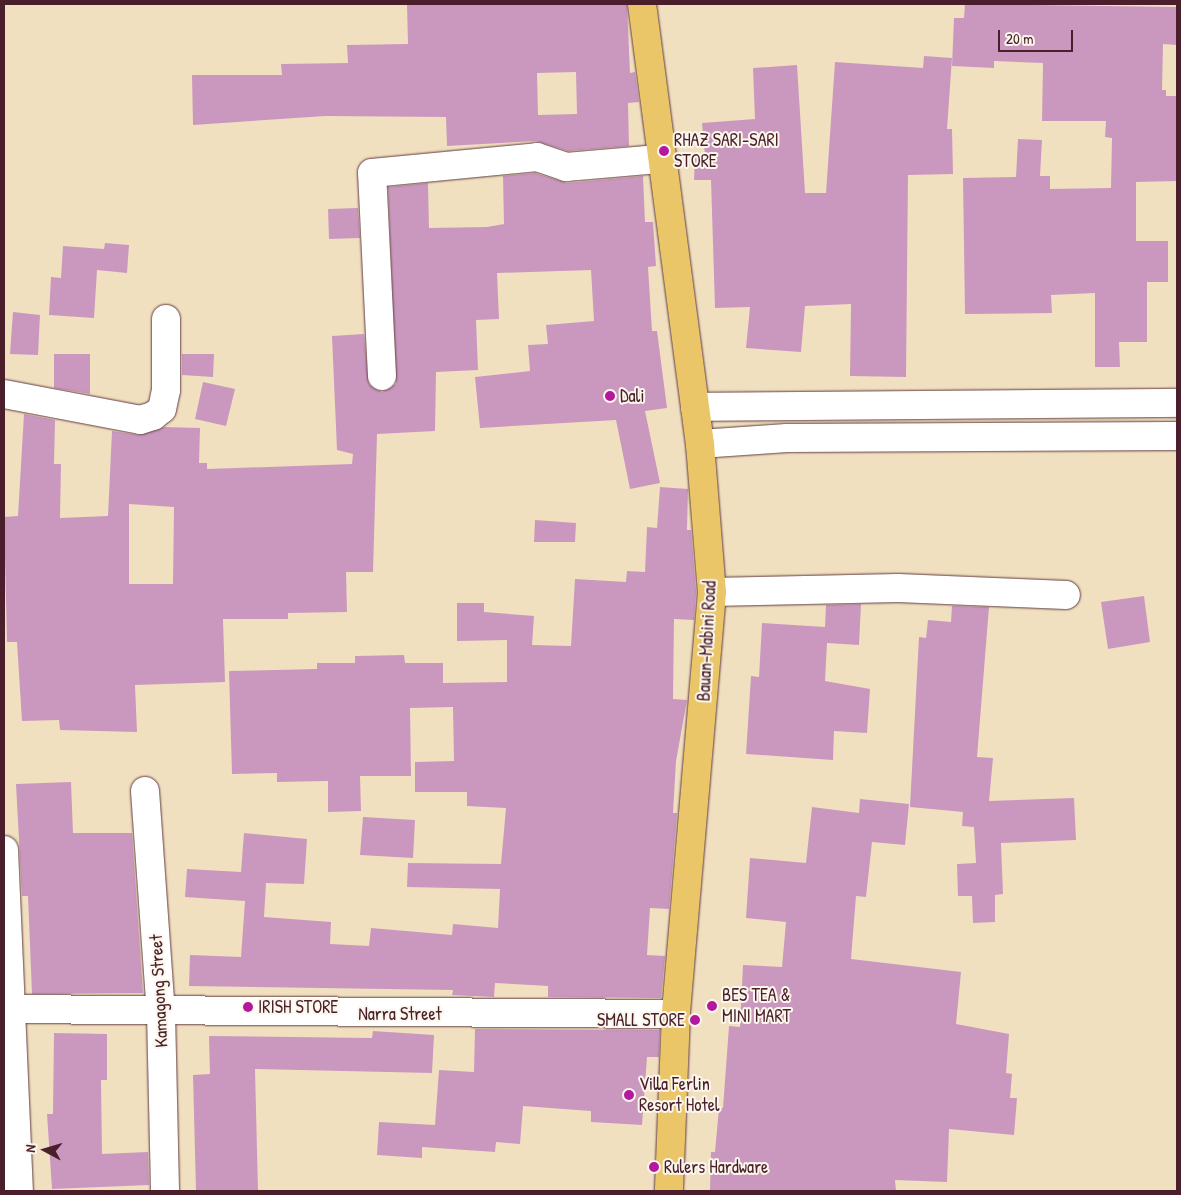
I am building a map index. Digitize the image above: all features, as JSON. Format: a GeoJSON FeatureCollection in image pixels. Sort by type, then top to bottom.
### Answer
{"type":"FeatureCollection","features":[{"type":"Feature","properties":{"kind":"main road","name":"Bauan-Mabini Road"},"geometry":{"type":"LineString","coordinates":[[642,4],[659,159],[700,444],[712,592],[676,1014],[669,1191]]}},
{"type":"Feature","properties":{"kind":"street"},"geometry":{"type":"LineString","coordinates":[[382,376],[372,173],[537,157],[566,167],[659,159]]}},
{"type":"Feature","properties":{"kind":"street"},"geometry":{"type":"LineString","coordinates":[[4,394],[140,420],[153,416],[162,409],[166,390],[166,319]]}},
{"type":"Feature","properties":{"kind":"street"},"geometry":{"type":"LineString","coordinates":[[694,407],[1177,403]]}},
{"type":"Feature","properties":{"kind":"street"},"geometry":{"type":"LineString","coordinates":[[700,444],[788,438],[1177,436]]}},
{"type":"Feature","properties":{"kind":"street"},"geometry":{"type":"LineString","coordinates":[[712,592],[898,588],[1066,595]]}},
{"type":"Feature","properties":{"kind":"street","name":"Kamagong Street"},"geometry":{"type":"LineString","coordinates":[[144,791],[161,1013],[165,1191]]}},
{"type":"Feature","properties":{"kind":"street"},"geometry":{"type":"LineString","coordinates":[[4,850],[9,1010],[19,1191]]}},
{"type":"Feature","properties":{"kind":"street","name":"Narra Street"},"geometry":{"type":"LineString","coordinates":[[9,1010],[161,1013],[676,1014]]}},
{"type":"Feature","properties":{"kind":"building"},"geometry":{"type":"Polygon","coordinates":[[[407,4],[627,4],[630,73],[635,72],[639,102],[628,103],[629,146],[568,151],[536,141],[447,146],[446,117],[325,116],[193,125],[192,75],[282,75],[281,64],[348,63],[347,45],[408,44],[407,4]],[[576,72],[537,73],[538,115],[577,114],[576,72]]]}},
{"type":"Feature","properties":{"kind":"building"},"geometry":{"type":"Polygon","coordinates":[[[965,4],[1177,7],[1177,45],[1163,44],[1162,90],[1166,90],[1166,96],[1177,96],[1177,181],[1136,182],[1136,241],[1168,241],[1168,282],[1147,282],[1147,342],[1119,342],[1120,367],[1095,367],[1095,293],[1051,295],[1052,313],[965,314],[963,178],[1016,177],[1018,139],[1042,140],[1040,176],[1050,176],[1050,189],[1111,188],[1112,138],[1105,137],[1106,121],[1042,121],[1043,63],[994,61],[994,68],[952,66],[954,18],[964,18],[965,4]]]}},
{"type":"Feature","properties":{"kind":"building"},"geometry":{"type":"Polygon","coordinates":[[[924,56],[952,58],[947,129],[952,129],[953,174],[908,175],[906,377],[850,376],[851,304],[805,306],[801,352],[746,348],[750,307],[715,308],[711,180],[694,180],[695,155],[705,155],[702,123],[755,119],[753,68],[797,65],[805,193],[826,193],[835,62],[923,68],[924,56]]]}},
{"type":"Feature","properties":{"kind":"building"},"geometry":{"type":"Polygon","coordinates":[[[535,173],[567,183],[643,176],[645,222],[653,222],[656,266],[648,267],[652,331],[657,331],[667,408],[645,411],[660,483],[630,489],[616,420],[480,428],[475,377],[530,371],[528,345],[548,344],[546,325],[594,321],[591,270],[497,273],[499,319],[476,320],[478,370],[436,372],[435,431],[377,434],[373,572],[346,572],[347,612],[288,613],[288,619],[223,619],[225,682],[135,685],[137,732],[60,730],[59,720],[22,721],[17,642],[7,642],[4,517],[18,516],[24,414],[55,420],[54,464],[61,464],[60,518],[108,516],[112,431],[138,435],[164,427],[200,428],[199,463],[207,463],[207,469],[352,464],[353,454],[337,450],[332,336],[364,334],[369,384],[382,392],[396,384],[388,187],[428,183],[429,228],[487,227],[504,224],[503,176],[535,173]],[[129,504],[129,584],[173,584],[174,507],[129,504]]]}},
{"type":"Feature","properties":{"kind":"building"},"geometry":{"type":"Polygon","coordinates":[[[358,208],[360,238],[329,239],[328,209],[358,208]]]}},
{"type":"Feature","properties":{"kind":"building"},"geometry":{"type":"Polygon","coordinates":[[[105,243],[129,245],[127,273],[97,270],[94,318],[49,315],[51,277],[61,278],[63,246],[104,249],[105,243]]]}},
{"type":"Feature","properties":{"kind":"building"},"geometry":{"type":"Polygon","coordinates":[[[13,312],[40,315],[38,355],[10,354],[13,312]]]}},
{"type":"Feature","properties":{"kind":"building"},"geometry":{"type":"Polygon","coordinates":[[[54,354],[90,354],[90,394],[54,388],[54,354]]]}},
{"type":"Feature","properties":{"kind":"building"},"geometry":{"type":"Polygon","coordinates":[[[182,354],[214,354],[213,377],[182,375],[182,354]]]}},
{"type":"Feature","properties":{"kind":"building"},"geometry":{"type":"Polygon","coordinates":[[[203,382],[235,389],[226,426],[195,419],[203,382]]]}},
{"type":"Feature","properties":{"kind":"building"},"geometry":{"type":"Polygon","coordinates":[[[660,487],[688,489],[687,530],[691,530],[696,592],[694,620],[674,619],[673,699],[687,700],[676,761],[673,813],[677,813],[669,909],[650,908],[647,955],[665,956],[661,998],[548,997],[548,986],[495,983],[494,997],[452,995],[453,990],[189,986],[190,955],[241,957],[245,901],[185,897],[187,869],[241,872],[244,833],[307,839],[304,884],[266,883],[264,917],[331,922],[330,944],[369,946],[371,928],[452,935],[453,924],[498,928],[500,889],[407,887],[408,863],[501,864],[506,808],[467,806],[467,792],[415,792],[415,762],[454,761],[453,707],[410,708],[411,776],[360,776],[361,811],[328,812],[328,781],[277,782],[277,773],[232,774],[229,671],[317,669],[317,663],[355,663],[355,656],[404,655],[405,663],[443,663],[443,683],[507,682],[507,640],[457,641],[457,603],[484,603],[484,612],[534,616],[532,645],[571,646],[575,579],[626,582],[627,571],[645,572],[647,527],[657,528],[660,487]]]}},
{"type":"Feature","properties":{"kind":"building"},"geometry":{"type":"Polygon","coordinates":[[[535,520],[576,523],[575,542],[534,542],[535,520]]]}},
{"type":"Feature","properties":{"kind":"building"},"geometry":{"type":"Polygon","coordinates":[[[1144,596],[1150,642],[1108,649],[1101,602],[1144,596]]]}},
{"type":"Feature","properties":{"kind":"building"},"geometry":{"type":"Polygon","coordinates":[[[861,604],[859,645],[827,643],[825,681],[870,689],[867,733],[834,731],[833,760],[746,754],[751,676],[759,677],[762,623],[825,627],[826,605],[861,604]]]}},
{"type":"Feature","properties":{"kind":"building"},"geometry":{"type":"Polygon","coordinates":[[[952,606],[989,607],[977,757],[993,758],[989,801],[1074,798],[1076,840],[1001,843],[1003,894],[995,895],[995,922],[973,923],[972,896],[958,896],[957,864],[976,863],[974,827],[962,826],[963,812],[910,807],[919,637],[926,638],[928,620],[951,622],[952,606]]]}},
{"type":"Feature","properties":{"kind":"building"},"geometry":{"type":"Polygon","coordinates":[[[71,782],[73,833],[132,833],[143,993],[32,994],[28,896],[22,896],[16,784],[71,782]]]}},
{"type":"Feature","properties":{"kind":"building"},"geometry":{"type":"Polygon","coordinates":[[[860,799],[909,804],[905,845],[872,842],[866,897],[856,896],[851,959],[961,972],[956,1024],[1009,1034],[1006,1073],[1012,1074],[1010,1098],[1017,1098],[1014,1135],[949,1129],[947,1182],[895,1180],[896,1191],[710,1191],[711,1152],[715,1152],[719,1108],[723,1108],[729,1026],[740,1027],[743,965],[782,967],[786,922],[746,918],[750,858],[806,863],[812,807],[859,813],[860,799]]]}},
{"type":"Feature","properties":{"kind":"building"},"geometry":{"type":"Polygon","coordinates":[[[363,817],[415,820],[413,858],[360,855],[363,817]]]}},
{"type":"Feature","properties":{"kind":"building"},"geometry":{"type":"Polygon","coordinates":[[[475,1029],[660,1030],[659,1057],[647,1057],[642,1125],[591,1122],[591,1111],[523,1106],[520,1144],[496,1142],[495,1152],[422,1147],[422,1158],[377,1155],[379,1122],[435,1125],[439,1070],[474,1072],[475,1029]]]}},
{"type":"Feature","properties":{"kind":"building"},"geometry":{"type":"Polygon","coordinates":[[[373,1031],[434,1035],[432,1073],[255,1069],[258,1191],[196,1191],[193,1075],[210,1074],[209,1036],[372,1038],[373,1031]]]}},
{"type":"Feature","properties":{"kind":"building"},"geometry":{"type":"Polygon","coordinates":[[[54,1033],[107,1034],[107,1080],[101,1080],[102,1154],[148,1152],[149,1185],[52,1189],[47,1114],[53,1114],[54,1033]]]}},
{"type":"Feature","properties":{"kind":"place","name":"RHAZ SARI-SARI STORE"},"geometry":{"type":"Point","coordinates":[664,151]}},
{"type":"Feature","properties":{"kind":"place","name":"Dali"},"geometry":{"type":"Point","coordinates":[610,396]}},
{"type":"Feature","properties":{"kind":"place","name":"BES TEA & MINI MART"},"geometry":{"type":"Point","coordinates":[712,1006]}},
{"type":"Feature","properties":{"kind":"place","name":"IRISH STORE"},"geometry":{"type":"Point","coordinates":[248,1007]}},
{"type":"Feature","properties":{"kind":"place","name":"SMALL STORE"},"geometry":{"type":"Point","coordinates":[695,1020]}},
{"type":"Feature","properties":{"kind":"place","name":"Villa Ferlin Resort Hotel"},"geometry":{"type":"Point","coordinates":[629,1095]}},
{"type":"Feature","properties":{"kind":"place","name":"Rulers Hardware"},"geometry":{"type":"Point","coordinates":[654,1167]}}]}
